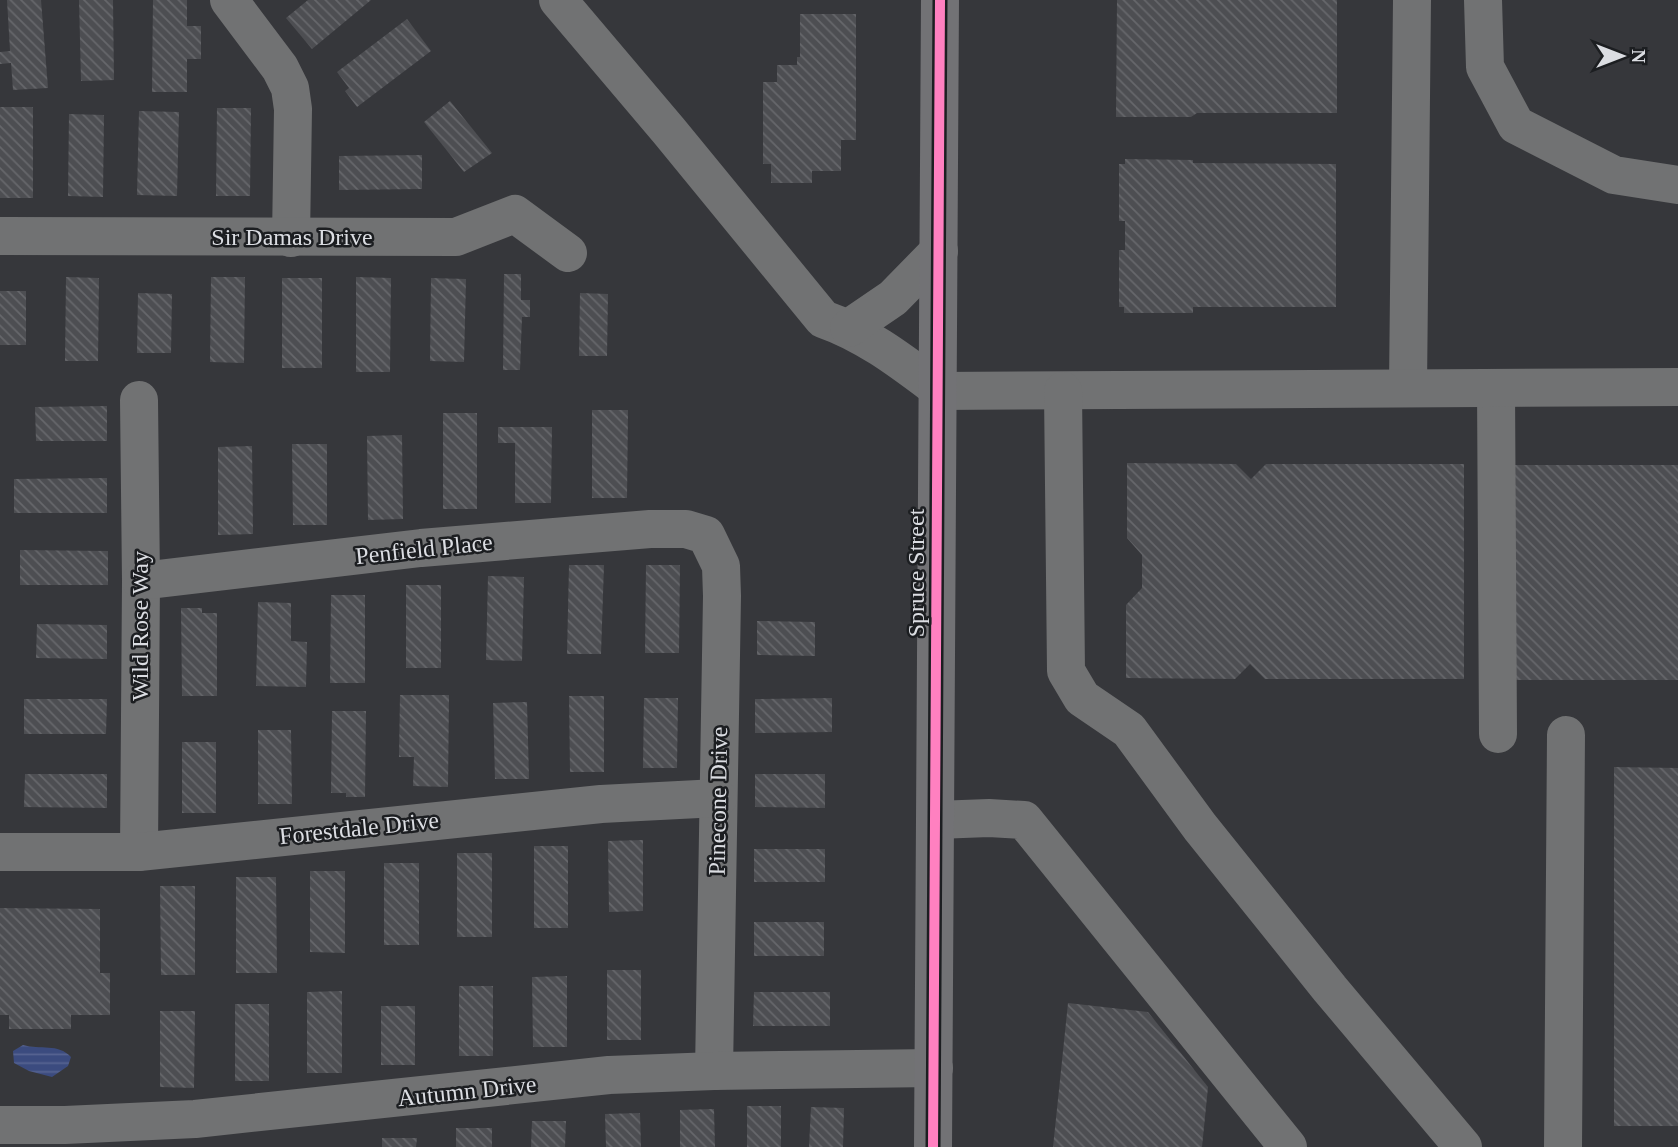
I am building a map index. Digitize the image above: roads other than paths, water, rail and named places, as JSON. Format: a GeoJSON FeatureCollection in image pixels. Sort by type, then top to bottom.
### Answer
{"type":"FeatureCollection","features":[{"type":"Feature","properties":{"kind":"main road","name":"Spruce Street"},"geometry":{"type":"LineString","coordinates":[[933,1147],[940,0]]}},
{"type":"Feature","properties":{"kind":"lane"},"geometry":{"type":"LineString","coordinates":[[229,0],[280,68],[290,88],[293,109],[291,238]]}},
{"type":"Feature","properties":{"kind":"lane"},"geometry":{"type":"LineString","coordinates":[[558,0],[823,319],[849,328],[891,354],[937,390],[1678,387]]}},
{"type":"Feature","properties":{"kind":"lane"},"geometry":{"type":"LineString","coordinates":[[1408,388],[1412,0]]}},
{"type":"Feature","properties":{"kind":"lane"},"geometry":{"type":"LineString","coordinates":[[1483,0],[1485,67],[1516,125],[1614,175],[1678,185]]}},
{"type":"Feature","properties":{"kind":"lane","name":"Sir Damas Drive"},"geometry":{"type":"LineString","coordinates":[[0,236],[456,237],[514,214],[568,253]]}},
{"type":"Feature","properties":{"kind":"lane"},"geometry":{"type":"LineString","coordinates":[[849,328],[893,298],[939,251]]}},
{"type":"Feature","properties":{"kind":"lane"},"geometry":{"type":"LineString","coordinates":[[1496,388],[1498,734]]}},
{"type":"Feature","properties":{"kind":"lane"},"geometry":{"type":"LineString","coordinates":[[1063,391],[1066,671],[1082,698],[1129,730],[1200,827],[1330,989],[1463,1147]]}},
{"type":"Feature","properties":{"kind":"lane","name":"Wild Rose Way"},"geometry":{"type":"LineString","coordinates":[[139,400],[139,852]]}},
{"type":"Feature","properties":{"kind":"lane","name":"Penfield Place"},"geometry":{"type":"LineString","coordinates":[[141,581],[421,548],[609,532],[671,528],[706,535]]}},
{"type":"Feature","properties":{"kind":"lane","name":"Pinecone Drive"},"geometry":{"type":"LineString","coordinates":[[706,535],[721,566],[714,1071]]}},
{"type":"Feature","properties":{"kind":"lane"},"geometry":{"type":"LineString","coordinates":[[1563,1147],[1566,735]]}},
{"type":"Feature","properties":{"kind":"lane","name":"Forestdale Drive"},"geometry":{"type":"LineString","coordinates":[[0,852],[139,852],[560,808],[718,798]]}},
{"type":"Feature","properties":{"kind":"lane"},"geometry":{"type":"LineString","coordinates":[[936,820],[1024,820],[1288,1147]]}},
{"type":"Feature","properties":{"kind":"lane","name":"Autumn Drive"},"geometry":{"type":"LineString","coordinates":[[24,1133],[195,1119],[609,1075],[934,1069]]}},
{"type":"Feature","properties":{"kind":"water"},"geometry":{"type":"Polygon","coordinates":[[[23,1045],[60,1050],[71,1057],[68,1066],[52,1077],[29,1071],[14,1063],[13,1051],[23,1045]]]}}]}
